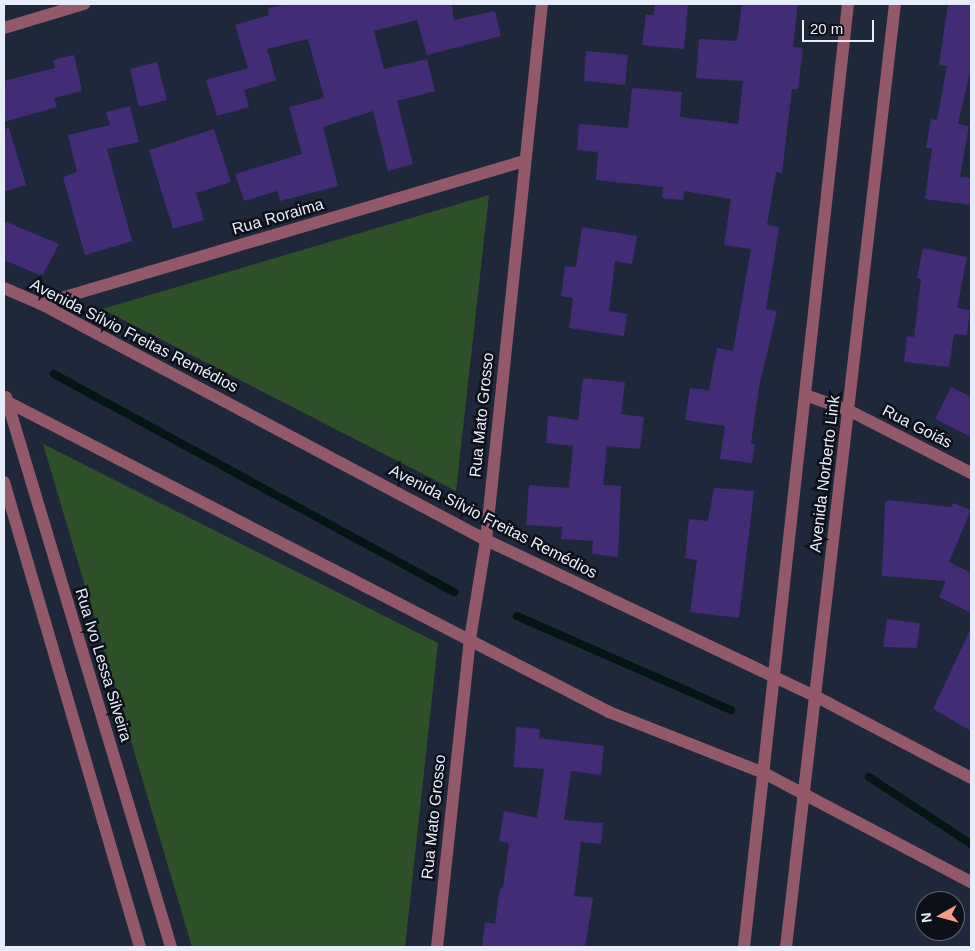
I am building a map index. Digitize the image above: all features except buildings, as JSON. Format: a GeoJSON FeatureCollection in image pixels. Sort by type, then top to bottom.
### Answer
{"type":"FeatureCollection","features":[{"type":"Feature","properties":{"kind":"street"},"geometry":{"type":"LineString","coordinates":[[4,28],[84,4]]}},
{"type":"Feature","properties":{"kind":"street","name":"Rua Mato Grosso"},"geometry":{"type":"LineString","coordinates":[[437,947],[470,639],[486,540],[542,4]]}},
{"type":"Feature","properties":{"kind":"street","name":"Avenida Norberto Link"},"geometry":{"type":"LineString","coordinates":[[744,947],[848,4]]}},
{"type":"Feature","properties":{"kind":"street","name":"Avenida Norberto Link"},"geometry":{"type":"LineString","coordinates":[[786,947],[895,4]]}},
{"type":"Feature","properties":{"kind":"street","name":"Rua Roraima"},"geometry":{"type":"LineString","coordinates":[[41,304],[524,162]]}},
{"type":"Feature","properties":{"kind":"street","name":"Avenida Sílvio Freitas Remédios"},"geometry":{"type":"LineString","coordinates":[[4,288],[41,304],[486,540],[815,696],[971,778]]}},
{"type":"Feature","properties":{"kind":"street","name":"Rua Goiás"},"geometry":{"type":"LineString","coordinates":[[805,395],[848,410],[971,473]]}},
{"type":"Feature","properties":{"kind":"street"},"geometry":{"type":"LineString","coordinates":[[5,398],[609,712],[764,773],[804,792],[971,882]]}},
{"type":"Feature","properties":{"kind":"street","name":"Rua Ivo Lessa Silveira"},"geometry":{"type":"LineString","coordinates":[[5,398],[171,947]]}},
{"type":"Feature","properties":{"kind":"street"},"geometry":{"type":"LineString","coordinates":[[4,482],[140,947]]}},
{"type":"Feature","properties":{"kind":"green space"},"geometry":{"type":"Polygon","coordinates":[[[489,195],[456,491],[102,309],[489,195]]]}},
{"type":"Feature","properties":{"kind":"green space"},"geometry":{"type":"Polygon","coordinates":[[[43,444],[438,643],[405,947],[192,947],[43,444]]]}},
{"type":"Feature","properties":{"kind":"waterway"},"geometry":{"type":"LineString","coordinates":[[54,374],[454,592]]}},
{"type":"Feature","properties":{"kind":"waterway"},"geometry":{"type":"LineString","coordinates":[[517,616],[731,710]]}},
{"type":"Feature","properties":{"kind":"waterway"},"geometry":{"type":"LineString","coordinates":[[869,777],[971,844]]}}]}
